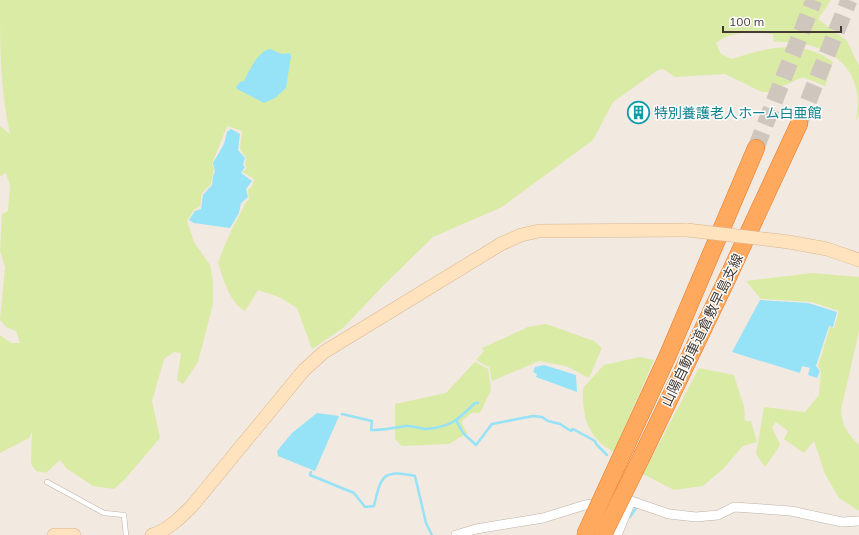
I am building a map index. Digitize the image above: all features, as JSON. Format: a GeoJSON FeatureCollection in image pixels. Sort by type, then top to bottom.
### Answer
{"type":"FeatureCollection","features":[{"type":"Feature","properties":{"kind":"highway","name":"山陽自動車道倉敷早島支線"},"geometry":{"type":"LineString","coordinates":[[603,535],[731,270],[799,124]]}},
{"type":"Feature","properties":{"kind":"highway","name":"山陽自動車道倉敷早島支線"},"geometry":{"type":"LineString","coordinates":[[585,535],[671,348],[756,148]]}},
{"type":"Feature","properties":{"kind":"street"},"geometry":{"type":"LineString","coordinates":[[152,535],[160,532],[178,520],[192,506],[304,370],[324,352],[501,244],[521,235],[539,231],[687,230],[789,242],[827,249],[859,260]]}},
{"type":"Feature","properties":{"kind":"street"},"geometry":{"type":"LineString","coordinates":[[456,535],[476,529],[543,518],[590,504],[631,501],[669,514],[696,517],[718,515],[734,507],[791,511],[842,522],[859,521]]}},
{"type":"Feature","properties":{"kind":"street"},"geometry":{"type":"LineString","coordinates":[[617,535],[631,501]]}},
{"type":"Feature","properties":{"kind":"street"},"geometry":{"type":"LineString","coordinates":[[54,535],[74,535]]}},
{"type":"Feature","properties":{"kind":"lane"},"geometry":{"type":"LineString","coordinates":[[47,482],[104,513],[124,515],[126,535]]}},
{"type":"Feature","properties":{"kind":"green space"},"geometry":{"type":"Polygon","coordinates":[[[0,0],[831,0],[818,19],[847,41],[859,66],[859,115],[856,121],[858,100],[853,79],[846,68],[837,59],[826,52],[801,44],[774,42],[773,34],[743,33],[729,36],[716,43],[721,54],[732,59],[758,51],[783,47],[808,50],[821,55],[833,62],[825,86],[805,78],[800,78],[771,92],[762,92],[725,74],[675,77],[663,69],[658,70],[613,102],[593,140],[502,207],[433,237],[343,328],[312,349],[297,308],[279,297],[258,290],[245,311],[235,302],[225,283],[218,263],[225,244],[249,199],[248,190],[252,186],[254,179],[243,172],[247,168],[245,165],[246,157],[240,149],[242,131],[227,126],[212,164],[214,169],[211,184],[202,193],[200,206],[194,210],[187,221],[194,242],[210,265],[213,282],[213,304],[198,362],[183,384],[177,380],[181,353],[174,352],[164,359],[152,401],[160,438],[125,479],[114,489],[93,486],[66,468],[60,460],[46,473],[36,471],[31,464],[32,432],[29,438],[0,453],[0,335],[11,343],[20,343],[16,331],[6,327],[0,320],[5,267],[0,251],[2,214],[8,211],[10,185],[6,173],[0,176],[0,126],[10,134],[2,84],[0,0]]]}},
{"type":"Feature","properties":{"kind":"green space"},"geometry":{"type":"Polygon","coordinates":[[[812,273],[859,277],[859,331],[841,410],[846,429],[859,445],[859,511],[839,498],[825,474],[814,441],[804,453],[784,439],[788,431],[776,422],[772,427],[780,445],[765,467],[756,454],[764,407],[805,412],[819,395],[821,371],[818,366],[830,327],[834,328],[839,311],[812,302],[761,299],[746,281],[812,273]]]}},
{"type":"Feature","properties":{"kind":"green space"},"geometry":{"type":"Polygon","coordinates":[[[546,324],[594,341],[602,348],[589,378],[566,366],[539,361],[492,381],[489,367],[476,360],[484,351],[482,348],[528,327],[546,324]]]}},
{"type":"Feature","properties":{"kind":"green space"},"geometry":{"type":"Polygon","coordinates":[[[640,357],[654,360],[614,452],[598,440],[588,426],[584,409],[583,388],[604,365],[640,357]]]}},
{"type":"Feature","properties":{"kind":"green space"},"geometry":{"type":"Polygon","coordinates":[[[475,362],[488,369],[491,390],[480,413],[471,413],[461,422],[467,433],[449,444],[402,446],[395,439],[395,404],[446,393],[475,362]]]}},
{"type":"Feature","properties":{"kind":"green space"},"geometry":{"type":"Polygon","coordinates":[[[699,368],[734,375],[744,407],[745,421],[751,421],[757,442],[743,446],[723,469],[703,486],[674,490],[643,474],[699,368]]]}},
{"type":"Feature","properties":{"kind":"water"},"geometry":{"type":"Polygon","coordinates":[[[270,49],[282,54],[290,53],[291,56],[286,88],[275,98],[264,103],[237,89],[236,87],[240,82],[244,81],[258,57],[270,49]]]}},
{"type":"Feature","properties":{"kind":"water"},"geometry":{"type":"Polygon","coordinates":[[[231,129],[240,134],[238,150],[245,158],[243,165],[245,167],[241,173],[252,181],[246,189],[248,197],[241,203],[239,213],[230,228],[194,223],[189,220],[195,211],[201,209],[203,195],[212,185],[215,172],[213,163],[224,144],[227,132],[231,129]]]}},
{"type":"Feature","properties":{"kind":"water"},"geometry":{"type":"Polygon","coordinates":[[[760,300],[808,303],[837,312],[833,327],[829,326],[816,366],[820,371],[817,378],[808,375],[810,368],[802,366],[800,373],[732,352],[760,300]]]}},
{"type":"Feature","properties":{"kind":"water"},"geometry":{"type":"Polygon","coordinates":[[[544,365],[576,375],[577,392],[536,377],[537,374],[533,372],[535,367],[544,365]]]}},
{"type":"Feature","properties":{"kind":"water"},"geometry":{"type":"Polygon","coordinates":[[[317,413],[339,416],[315,471],[278,456],[277,451],[292,433],[317,413]]]}},
{"type":"Feature","properties":{"kind":"waterway"},"geometry":{"type":"LineString","coordinates":[[342,414],[372,421],[371,430],[408,426],[427,429],[449,424],[464,414],[475,403],[478,403]]}},
{"type":"Feature","properties":{"kind":"waterway"},"geometry":{"type":"LineString","coordinates":[[457,422],[463,433],[476,445],[492,424],[533,416],[542,417],[548,421],[560,424],[571,431],[573,429],[595,441],[607,455]]}},
{"type":"Feature","properties":{"kind":"waterway"},"geometry":{"type":"LineString","coordinates":[[311,472],[310,475],[354,493],[365,507],[374,506],[381,482],[389,474],[396,473],[415,476],[426,523],[432,535]]}},
{"type":"Feature","properties":{"kind":"waterway"},"geometry":{"type":"LineString","coordinates":[[630,517],[636,508]]}},
{"type":"Feature","properties":{"kind":"tunnel"},"geometry":{"type":"LineString","coordinates":[[756,148],[814,0]]}},
{"type":"Feature","properties":{"kind":"tunnel"},"geometry":{"type":"LineString","coordinates":[[799,124],[849,0]]}},
{"type":"Feature","properties":{"kind":"place","name":"特別養護老人ホーム白亜館"},"geometry":{"type":"Point","coordinates":[639,113]}}]}
